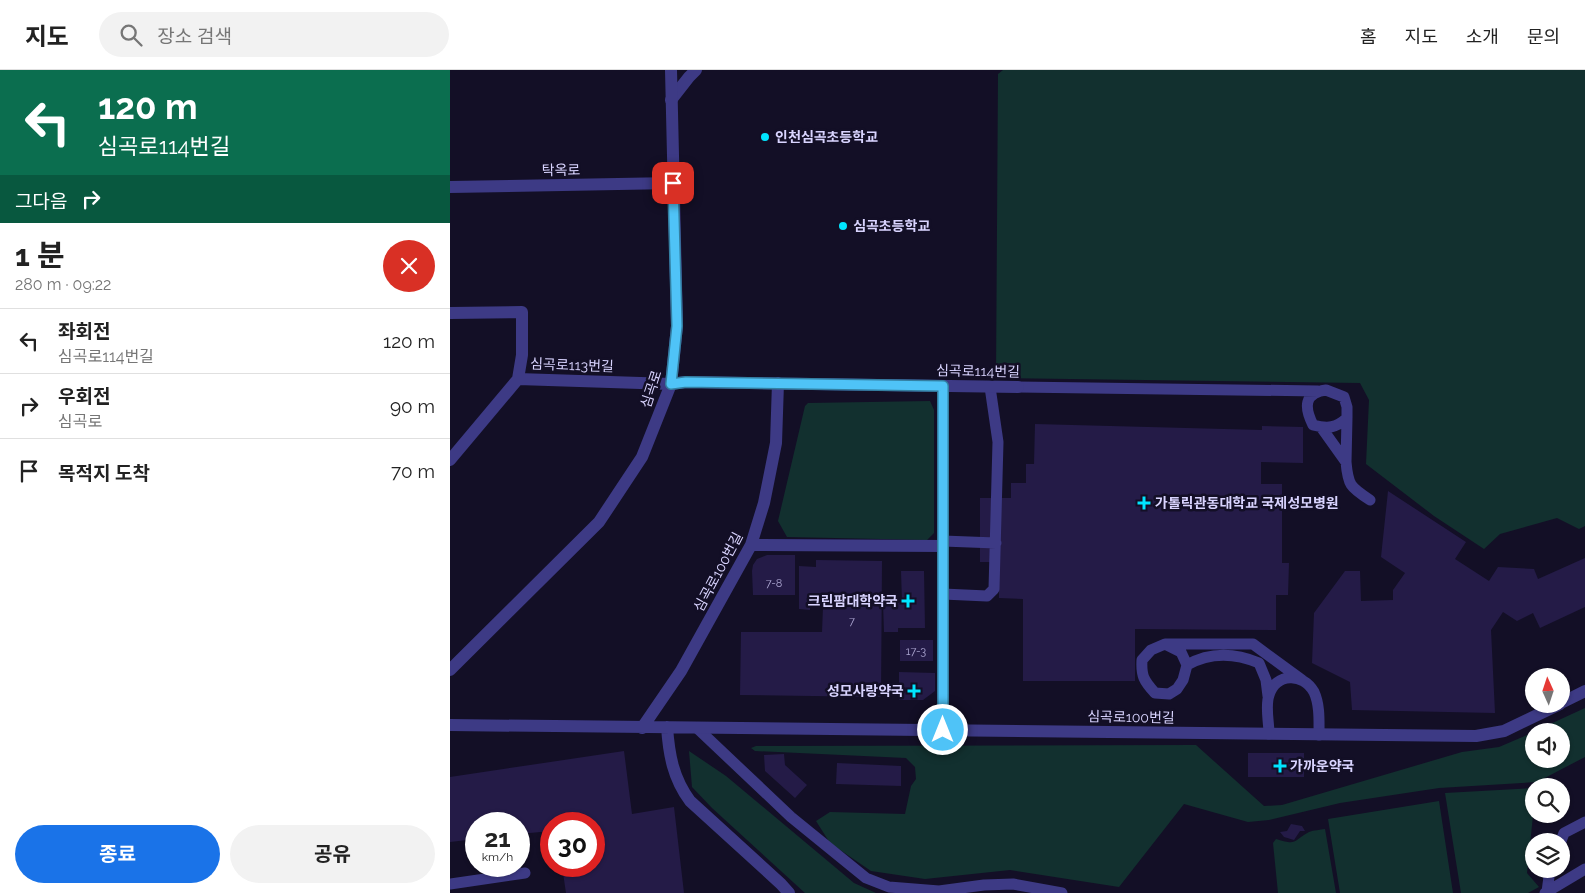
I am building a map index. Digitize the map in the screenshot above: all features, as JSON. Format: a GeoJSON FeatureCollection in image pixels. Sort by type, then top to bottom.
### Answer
{"type":"FeatureCollection","features":[{"type":"Feature","properties":{"kind":"street","name":"심곡로"},"geometry":{"type":"LineString","coordinates":[[450,670],[599,522],[642,457],[671,384],[677,326],[671,70]]}},
{"type":"Feature","properties":{"kind":"street"},"geometry":{"type":"LineString","coordinates":[[672,100],[696,70]]}},
{"type":"Feature","properties":{"kind":"street","name":"탁옥로"},"geometry":{"type":"LineString","coordinates":[[450,187],[673,183]]}},
{"type":"Feature","properties":{"kind":"street"},"geometry":{"type":"LineString","coordinates":[[450,313],[522,312],[522,355],[518,379]]}},
{"type":"Feature","properties":{"kind":"street","name":"심곡로113번길"},"geometry":{"type":"LineString","coordinates":[[450,460],[518,379],[671,384]]}},
{"type":"Feature","properties":{"kind":"street","name":"심곡로114번길"},"geometry":{"type":"LineString","coordinates":[[671,384],[686,382],[1018,387]]}},
{"type":"Feature","properties":{"kind":"street","name":"심곡로100번길"},"geometry":{"type":"LineString","coordinates":[[642,728],[681,671],[751,545],[764,502],[776,443],[778,383]]}},
{"type":"Feature","properties":{"kind":"street"},"geometry":{"type":"LineString","coordinates":[[943,386],[943,730]]}},
{"type":"Feature","properties":{"kind":"street"},"geometry":{"type":"LineString","coordinates":[[751,545],[943,543]]}},
{"type":"Feature","properties":{"kind":"street","name":"심곡로100번길"},"geometry":{"type":"LineString","coordinates":[[1570,698],[1585,691]]}},
{"type":"Feature","properties":{"kind":"street","name":"심곡로100번길"},"geometry":{"type":"LineString","coordinates":[[450,726],[1476,736],[1504,731],[1541,713]]}},
{"type":"Feature","properties":{"kind":"street"},"geometry":{"type":"LineString","coordinates":[[667,727],[673,770],[680,788],[690,801],[789,893]]}},
{"type":"Feature","properties":{"kind":"lane"},"geometry":{"type":"LineString","coordinates":[[943,594],[987,596],[994,590],[998,442],[990,386]]}},
{"type":"Feature","properties":{"kind":"lane","name":"심곡로114번길"},"geometry":{"type":"LineString","coordinates":[[1018,387],[1318,391]]}},
{"type":"Feature","properties":{"kind":"lane"},"geometry":{"type":"LineString","coordinates":[[1285,391],[1294,396],[1308,412]]}},
{"type":"Feature","properties":{"kind":"lane"},"geometry":{"type":"LineString","coordinates":[[1348,418],[1340,425],[1328,428],[1313,425],[1307,404],[1311,396],[1318,391],[1335,392],[1344,397],[1348,418],[1346,462],[1348,480],[1355,491],[1370,500]]}},
{"type":"Feature","properties":{"kind":"lane"},"geometry":{"type":"LineString","coordinates":[[1322,427],[1346,462]]}},
{"type":"Feature","properties":{"kind":"lane"},"geometry":{"type":"LineString","coordinates":[[943,543],[996,543]]}},
{"type":"Feature","properties":{"kind":"lane"},"geometry":{"type":"LineString","coordinates":[[1166,644],[1181,652],[1187,666],[1183,680],[1177,689],[1169,694],[1155,693],[1147,685],[1141,673],[1142,660],[1151,650],[1166,644],[1253,644],[1314,691],[1319,712],[1319,735]]}},
{"type":"Feature","properties":{"kind":"lane"},"geometry":{"type":"LineString","coordinates":[[1187,666],[1198,659],[1231,655],[1247,658],[1259,663],[1266,680],[1269,734]]}},
{"type":"Feature","properties":{"kind":"lane"},"geometry":{"type":"LineString","coordinates":[[1268,697],[1273,684],[1283,678],[1293,677],[1302,680]]}},
{"type":"Feature","properties":{"kind":"lane"},"geometry":{"type":"LineString","coordinates":[[697,728],[791,818],[866,878],[889,887],[939,891],[984,885],[1013,884],[1062,893]]}},
{"type":"Feature","properties":{"kind":"lane"},"geometry":{"type":"LineString","coordinates":[[1564,833],[1585,822]]}},
{"type":"Feature","properties":{"kind":"lane"},"geometry":{"type":"LineString","coordinates":[[1546,892],[1585,869]]}},
{"type":"Feature","properties":{"kind":"lane"},"geometry":{"type":"LineString","coordinates":[[450,884],[498,877]]}},
{"type":"Feature","properties":{"kind":"lane"},"geometry":{"type":"LineString","coordinates":[[1546,892],[1548,878]]}},
{"type":"Feature","properties":{"kind":"green space"},"geometry":{"type":"Polygon","coordinates":[[[1003,70],[1585,70],[1585,526],[1579,529],[1557,518],[1500,534],[1484,549],[1434,516],[1366,464],[1369,400],[1360,383],[996,378],[998,74],[1003,70]]]}},
{"type":"Feature","properties":{"kind":"green space"},"geometry":{"type":"Polygon","coordinates":[[[930,401],[934,410],[934,533],[927,540],[787,537],[778,521],[805,406],[808,403],[930,401]]]}},
{"type":"Feature","properties":{"kind":"green space"},"geometry":{"type":"Polygon","coordinates":[[[1585,708],[1585,757],[1570,765],[1570,723],[1552,723],[1585,708]]]}},
{"type":"Feature","properties":{"kind":"green space"},"geometry":{"type":"Polygon","coordinates":[[[1525,736],[1525,768],[1564,768],[1545,778],[1525,778],[1525,783],[1439,788],[1340,803],[1269,820],[1248,822],[1184,804],[1119,887],[1010,870],[925,879],[871,871],[830,843],[816,821],[830,812],[905,814],[911,786],[916,779],[915,767],[906,758],[755,751],[751,748],[756,746],[1196,745],[1264,806],[1282,805],[1462,752],[1499,747],[1525,736]]]}},
{"type":"Feature","properties":{"kind":"green space"},"geometry":{"type":"Polygon","coordinates":[[[689,751],[726,776],[854,883],[876,893],[805,893],[712,808],[692,787],[689,751]]]}},
{"type":"Feature","properties":{"kind":"green space"},"geometry":{"type":"Polygon","coordinates":[[[1525,789],[1525,823],[1532,823],[1531,833],[1525,833],[1525,878],[1531,878],[1539,887],[1528,893],[1461,893],[1445,793],[1525,789]]]}},
{"type":"Feature","properties":{"kind":"green space"},"geometry":{"type":"Polygon","coordinates":[[[1439,801],[1453,893],[1340,893],[1328,819],[1439,801]]]}},
{"type":"Feature","properties":{"kind":"green space"},"geometry":{"type":"Polygon","coordinates":[[[1325,829],[1336,893],[1278,893],[1273,843],[1276,839],[1294,842],[1309,832],[1325,829]]]}},
{"type":"Feature","properties":{"kind":"building","name":"가톨릭관동대학교 국제성모병원"},"geometry":{"type":"Polygon","coordinates":[[[1035,424],[1262,430],[1262,426],[1303,427],[1303,463],[1261,462],[1261,484],[1282,484],[1282,563],[1289,563],[1288,595],[1276,595],[1276,630],[1135,629],[1135,681],[1023,681],[1023,599],[999,598],[999,562],[980,562],[980,498],[1011,498],[1011,483],[1026,483],[1026,464],[1034,464],[1035,424]]]}},
{"type":"Feature","properties":{"kind":"building"},"geometry":{"type":"Polygon","coordinates":[[[1388,491],[1466,542],[1455,559],[1489,581],[1498,567],[1534,569],[1538,579],[1585,558],[1585,607],[1540,628],[1533,613],[1517,621],[1503,612],[1491,630],[1495,713],[1352,710],[1350,682],[1312,663],[1314,613],[1345,571],[1360,571],[1361,601],[1393,600],[1393,590],[1405,573],[1381,557],[1388,491]]]}},
{"type":"Feature","properties":{"kind":"building"},"geometry":{"type":"Polygon","coordinates":[[[767,555],[795,555],[795,595],[753,595],[753,565],[757,559],[767,555]]]}},
{"type":"Feature","properties":{"kind":"building"},"geometry":{"type":"Polygon","coordinates":[[[816,560],[882,561],[881,697],[740,695],[741,632],[822,632],[823,607],[810,607],[810,610],[799,609],[799,566],[816,567],[816,560]]]}},
{"type":"Feature","properties":{"kind":"building"},"geometry":{"type":"Polygon","coordinates":[[[901,571],[924,571],[925,628],[898,628],[898,632],[884,632],[883,603],[902,602],[901,571]]]}},
{"type":"Feature","properties":{"kind":"building"},"geometry":{"type":"Polygon","coordinates":[[[900,640],[933,640],[933,661],[900,661],[900,640]]]}},
{"type":"Feature","properties":{"kind":"building"},"geometry":{"type":"Polygon","coordinates":[[[899,672],[935,673],[935,691],[923,700],[899,700],[899,672]]]}},
{"type":"Feature","properties":{"kind":"building"},"geometry":{"type":"Polygon","coordinates":[[[624,751],[632,814],[674,807],[684,893],[566,893],[564,877],[605,877],[605,812],[540,812],[540,832],[530,833],[530,812],[465,812],[465,840],[450,842],[450,777],[624,751]]]}},
{"type":"Feature","properties":{"kind":"building"},"geometry":{"type":"Polygon","coordinates":[[[1248,753],[1304,753],[1304,777],[1248,777],[1248,753]]]}},
{"type":"Feature","properties":{"kind":"building"},"geometry":{"type":"Polygon","coordinates":[[[784,754],[785,765],[807,785],[795,798],[765,771],[764,755],[784,754]]]}},
{"type":"Feature","properties":{"kind":"building"},"geometry":{"type":"Polygon","coordinates":[[[837,763],[901,766],[901,786],[836,784],[837,763]]]}},
{"type":"Feature","properties":{"kind":"building"},"geometry":{"type":"Polygon","coordinates":[[[1291,824],[1302,826],[1305,831],[1300,831],[1294,840],[1284,837],[1280,832],[1287,831],[1291,824]]]}},
{"type":"Feature","properties":{"kind":"place","name":"인천심곡초등학교"},"geometry":{"type":"Point","coordinates":[765,137]}},
{"type":"Feature","properties":{"kind":"place","name":"심곡초등학교"},"geometry":{"type":"Point","coordinates":[843,226]}},
{"type":"Feature","properties":{"kind":"place","name":"가톨릭관동대학교 국제성모병원"},"geometry":{"type":"Point","coordinates":[1144,503]}},
{"type":"Feature","properties":{"kind":"place","name":"크린팜대학약국"},"geometry":{"type":"Point","coordinates":[908,601]}},
{"type":"Feature","properties":{"kind":"place","name":"성모사랑약국"},"geometry":{"type":"Point","coordinates":[914,691]}},
{"type":"Feature","properties":{"kind":"place","name":"가까운약국"},"geometry":{"type":"Point","coordinates":[1280,766]}},
{"type":"Feature","properties":{"kind":"route"},"geometry":{"type":"LineString","coordinates":[[673,183],[677,326],[671,384],[686,382],[943,386],[943,730]]}}]}
